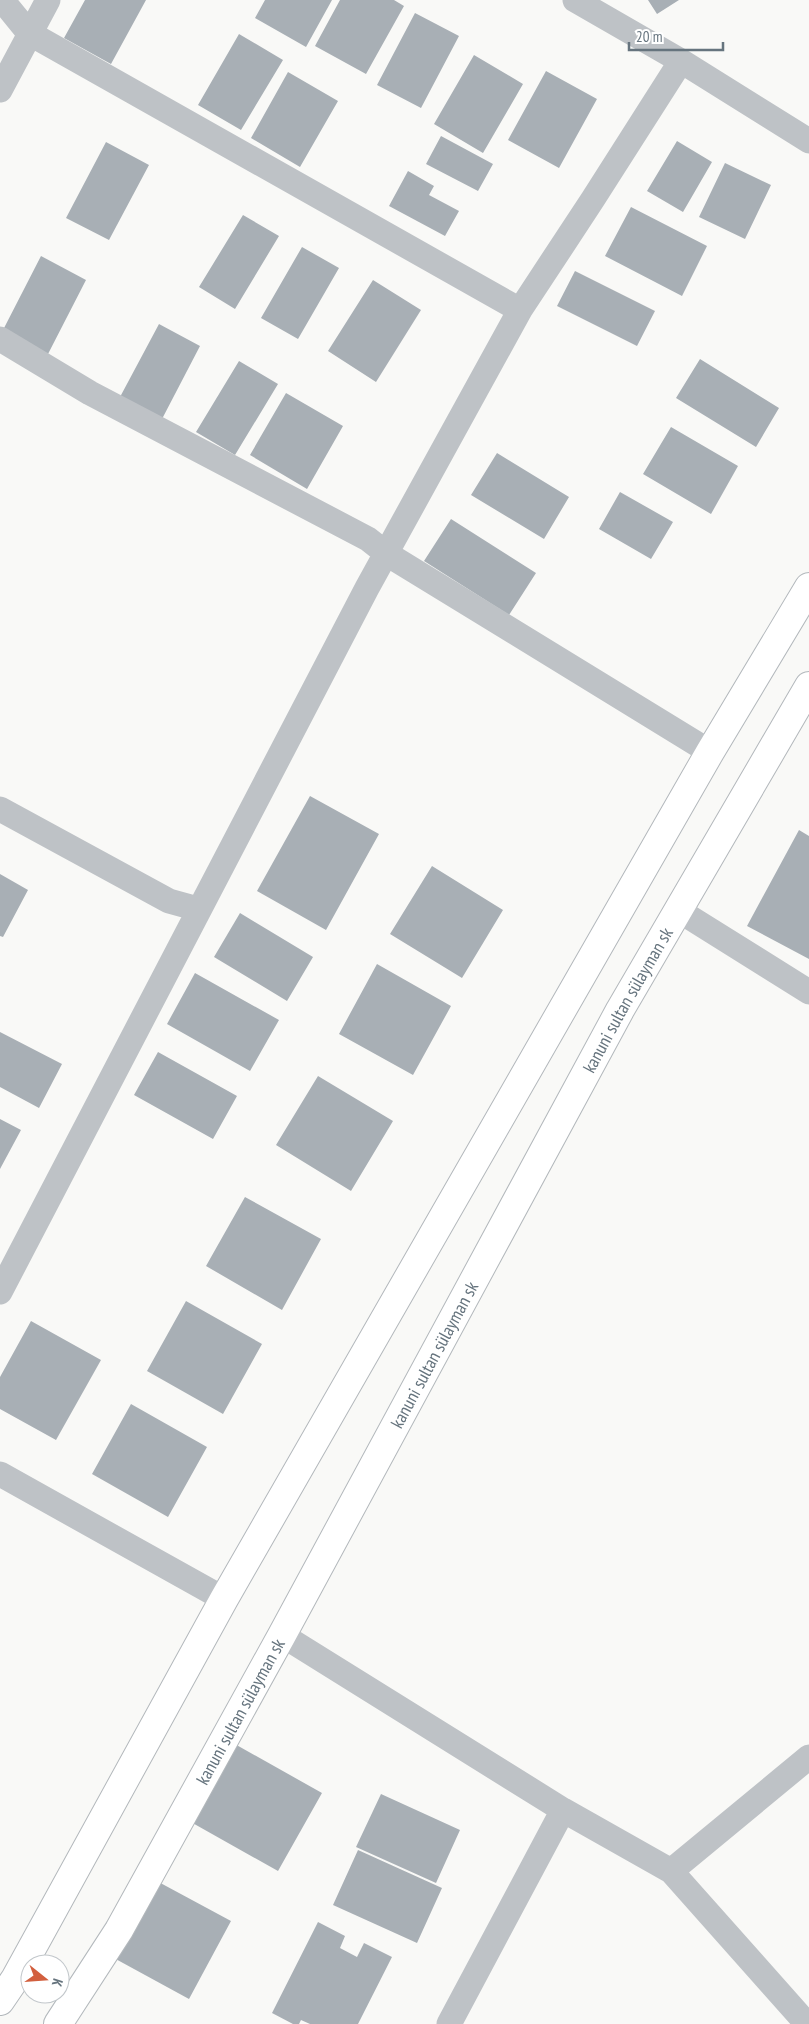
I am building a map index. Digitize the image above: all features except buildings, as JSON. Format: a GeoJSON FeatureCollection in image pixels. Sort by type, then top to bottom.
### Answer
{"type":"FeatureCollection","features":[{"type":"Feature","properties":{"kind":"main road"},"geometry":{"type":"LineString","coordinates":[[0,2001],[15,1979],[224,1599],[710,752],[809,587]]}},
{"type":"Feature","properties":{"kind":"main road","name":"kanuni sultan sülayman sk"},"geometry":{"type":"LineString","coordinates":[[58,2024],[119,1930],[282,1635],[620,1010],[809,686]]}},
{"type":"Feature","properties":{"kind":"street"},"geometry":{"type":"LineString","coordinates":[[0,90],[48,0]]}},
{"type":"Feature","properties":{"kind":"street"},"geometry":{"type":"LineString","coordinates":[[575,0],[681,61],[809,141]]}},
{"type":"Feature","properties":{"kind":"street"},"geometry":{"type":"LineString","coordinates":[[0,2],[7,6],[29,33],[520,310]]}},
{"type":"Feature","properties":{"kind":"street"},"geometry":{"type":"LineString","coordinates":[[0,1292],[367,588],[520,310],[681,61]]}},
{"type":"Feature","properties":{"kind":"street"},"geometry":{"type":"LineString","coordinates":[[0,339],[90,393],[368,539],[387,554],[710,752]]}},
{"type":"Feature","properties":{"kind":"street"},"geometry":{"type":"LineString","coordinates":[[0,809],[169,901],[198,909]]}},
{"type":"Feature","properties":{"kind":"street"},"geometry":{"type":"LineString","coordinates":[[678,910],[809,992]]}},
{"type":"Feature","properties":{"kind":"street"},"geometry":{"type":"LineString","coordinates":[[0,1474],[224,1599]]}},
{"type":"Feature","properties":{"kind":"street"},"geometry":{"type":"LineString","coordinates":[[282,1635],[563,1810],[671,1871],[807,2024]]}},
{"type":"Feature","properties":{"kind":"street"},"geometry":{"type":"LineString","coordinates":[[671,1871],[809,1756]]}},
{"type":"Feature","properties":{"kind":"street"},"geometry":{"type":"LineString","coordinates":[[449,2024],[563,1810]]}}]}
